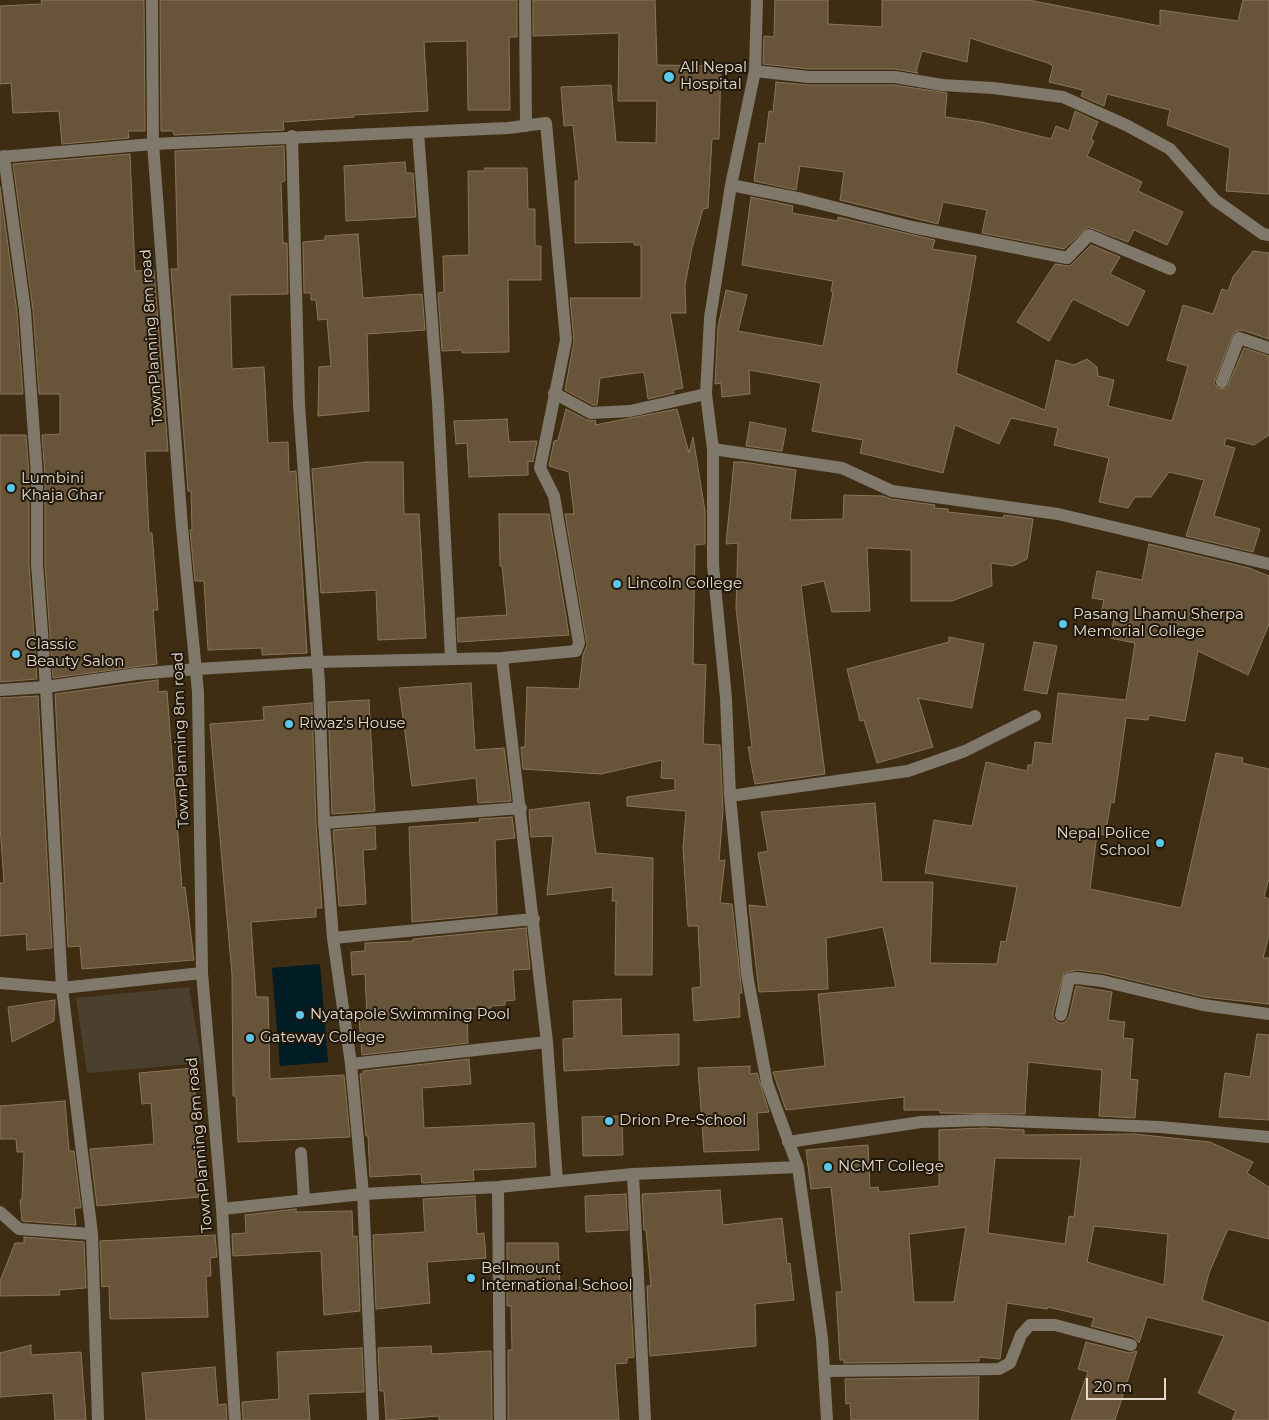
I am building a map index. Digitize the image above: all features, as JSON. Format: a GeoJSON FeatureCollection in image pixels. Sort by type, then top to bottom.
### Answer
{"type":"FeatureCollection","features":[{"type":"Feature","properties":{"kind":"street","name":"TownPlanning 8m road"},"geometry":{"type":"LineString","coordinates":[[152,0],[153,144],[182,527],[197,669],[202,973],[222,1209],[235,1420]]}},
{"type":"Feature","properties":{"kind":"street"},"geometry":{"type":"LineString","coordinates":[[525,0],[526,126]]}},
{"type":"Feature","properties":{"kind":"street"},"geometry":{"type":"LineString","coordinates":[[757,0],[755,71],[731,185],[710,318],[706,394],[713,449],[713,565],[726,698],[730,796],[747,974],[767,1083],[798,1167],[825,1370],[828,1420]]}},
{"type":"Feature","properties":{"kind":"street"},"geometry":{"type":"LineString","coordinates":[[755,71],[808,77],[895,77],[1064,97],[1126,125],[1170,149],[1216,200],[1263,234],[1269,235]]}},
{"type":"Feature","properties":{"kind":"street"},"geometry":{"type":"LineString","coordinates":[[0,690],[46,687],[136,674],[197,669],[316,662],[502,658],[576,651],[578,646],[554,496],[540,468],[566,340],[546,122],[526,126],[153,144],[2,157],[25,311],[37,476],[37,564],[46,687],[62,988],[92,1234],[98,1420]]}},
{"type":"Feature","properties":{"kind":"street"},"geometry":{"type":"LineString","coordinates":[[418,132],[438,402],[450,658]]}},
{"type":"Feature","properties":{"kind":"street"},"geometry":{"type":"LineString","coordinates":[[292,136],[299,405],[316,662],[319,682],[324,823],[333,938],[351,1064],[362,1194],[373,1420]]}},
{"type":"Feature","properties":{"kind":"street"},"geometry":{"type":"LineString","coordinates":[[731,185],[802,199],[922,229],[1067,258],[1089,236],[1170,269]]}},
{"type":"Feature","properties":{"kind":"street"},"geometry":{"type":"LineString","coordinates":[[1222,382],[1239,338],[1269,348]]}},
{"type":"Feature","properties":{"kind":"street"},"geometry":{"type":"LineString","coordinates":[[554,393],[591,413],[630,411],[706,394]]}},
{"type":"Feature","properties":{"kind":"street"},"geometry":{"type":"LineString","coordinates":[[713,449],[842,468],[892,492],[1058,514],[1269,564]]}},
{"type":"Feature","properties":{"kind":"street"},"geometry":{"type":"LineString","coordinates":[[502,658],[547,1042],[557,1181]]}},
{"type":"Feature","properties":{"kind":"street"},"geometry":{"type":"LineString","coordinates":[[730,796],[908,771],[964,751],[1035,716]]}},
{"type":"Feature","properties":{"kind":"street"},"geometry":{"type":"LineString","coordinates":[[324,823],[521,808]]}},
{"type":"Feature","properties":{"kind":"street"},"geometry":{"type":"LineString","coordinates":[[333,938],[534,919]]}},
{"type":"Feature","properties":{"kind":"street"},"geometry":{"type":"LineString","coordinates":[[0,983],[62,988],[202,973]]}},
{"type":"Feature","properties":{"kind":"street"},"geometry":{"type":"LineString","coordinates":[[1061,1015],[1069,979],[1076,978],[1102,981],[1203,1005],[1269,1014]]}},
{"type":"Feature","properties":{"kind":"street"},"geometry":{"type":"LineString","coordinates":[[351,1064],[547,1042]]}},
{"type":"Feature","properties":{"kind":"street"},"geometry":{"type":"LineString","coordinates":[[788,1142],[921,1122],[984,1120],[1160,1127],[1269,1137]]}},
{"type":"Feature","properties":{"kind":"street"},"geometry":{"type":"LineString","coordinates":[[301,1152],[304,1200]]}},
{"type":"Feature","properties":{"kind":"street"},"geometry":{"type":"LineString","coordinates":[[222,1209],[362,1194],[498,1187],[633,1174],[798,1167]]}},
{"type":"Feature","properties":{"kind":"street"},"geometry":{"type":"LineString","coordinates":[[633,1174],[645,1420]]}},
{"type":"Feature","properties":{"kind":"street"},"geometry":{"type":"LineString","coordinates":[[498,1187],[500,1420]]}},
{"type":"Feature","properties":{"kind":"street"},"geometry":{"type":"LineString","coordinates":[[0,1212],[19,1229],[92,1234]]}},
{"type":"Feature","properties":{"kind":"street"},"geometry":{"type":"LineString","coordinates":[[825,1370],[1000,1369],[1010,1363],[1021,1335],[1030,1325],[1055,1325],[1131,1344]]}},
{"type":"Feature","properties":{"kind":"shaded area"},"geometry":{"type":"Polygon","coordinates":[[[189,987],[202,1063],[87,1073],[76,998],[189,987]]]}},
{"type":"Feature","properties":{"kind":"water","name":"Nyatapole Swimming Pool"},"geometry":{"type":"Polygon","coordinates":[[[320,964],[328,1062],[280,1066],[272,968],[320,964]]]}},
{"type":"Feature","properties":{"kind":"building"},"geometry":{"type":"Polygon","coordinates":[[[41,0],[144,0],[145,131],[128,131],[129,138],[62,144],[59,111],[13,113],[11,83],[0,84],[0,6],[42,4],[41,0]]]}},
{"type":"Feature","properties":{"kind":"building"},"geometry":{"type":"Polygon","coordinates":[[[160,0],[517,0],[517,37],[509,37],[510,110],[468,110],[467,41],[424,42],[428,111],[354,115],[354,117],[283,122],[284,130],[174,135],[173,131],[161,131],[160,0]]]}},
{"type":"Feature","properties":{"kind":"building"},"geometry":{"type":"Polygon","coordinates":[[[533,0],[655,0],[657,65],[721,66],[719,139],[712,139],[708,208],[703,209],[692,248],[685,285],[686,313],[670,313],[683,388],[673,390],[674,393],[648,399],[644,372],[600,378],[597,405],[593,405],[565,390],[574,341],[570,298],[641,298],[641,245],[634,245],[634,242],[575,243],[575,181],[579,181],[573,125],[564,126],[561,87],[611,85],[616,142],[656,143],[657,101],[618,101],[619,33],[533,36],[533,0]]]}},
{"type":"Feature","properties":{"kind":"building"},"geometry":{"type":"Polygon","coordinates":[[[775,0],[828,0],[828,24],[882,27],[882,0],[1029,0],[1160,26],[1160,10],[1238,21],[1243,0],[1269,0],[1269,194],[1226,191],[1230,148],[1167,125],[1170,110],[1107,94],[1104,106],[1081,96],[1083,90],[1049,82],[1053,66],[1048,63],[970,38],[967,62],[922,51],[916,72],[918,73],[895,69],[808,69],[763,64],[764,36],[774,37],[775,0]]]}},
{"type":"Feature","properties":{"kind":"building"},"geometry":{"type":"Polygon","coordinates":[[[776,82],[808,85],[894,85],[947,93],[945,117],[982,122],[1051,139],[1056,126],[1069,131],[1075,111],[1098,122],[1091,139],[1094,141],[1087,156],[1142,182],[1138,191],[1183,212],[1167,245],[1134,230],[1128,242],[1088,227],[1064,249],[982,233],[987,210],[943,202],[938,224],[840,200],[844,172],[800,166],[796,190],[754,181],[759,143],[765,144],[769,111],[773,112],[776,82]]]}},
{"type":"Feature","properties":{"kind":"building"},"geometry":{"type":"Polygon","coordinates":[[[284,146],[285,181],[281,182],[283,243],[287,243],[288,294],[230,295],[232,369],[264,367],[268,443],[288,442],[289,472],[296,471],[307,653],[262,655],[262,648],[208,650],[204,581],[195,581],[190,530],[192,530],[191,491],[188,491],[171,269],[178,269],[175,151],[284,146]]]}},
{"type":"Feature","properties":{"kind":"building"},"geometry":{"type":"Polygon","coordinates":[[[130,154],[135,271],[154,270],[168,451],[145,451],[149,533],[152,533],[158,610],[153,610],[157,664],[53,678],[45,564],[45,476],[42,435],[60,434],[60,394],[39,394],[33,310],[13,164],[130,154]]]}},
{"type":"Feature","properties":{"kind":"building"},"geometry":{"type":"Polygon","coordinates":[[[405,162],[406,173],[413,173],[416,217],[346,221],[344,166],[405,162]]]}},
{"type":"Feature","properties":{"kind":"building"},"geometry":{"type":"Polygon","coordinates":[[[485,168],[527,168],[528,209],[535,209],[535,246],[541,246],[541,280],[508,280],[509,352],[462,353],[462,350],[442,351],[438,293],[444,292],[443,256],[469,255],[468,171],[485,171],[485,168]]]}},
{"type":"Feature","properties":{"kind":"building"},"geometry":{"type":"Polygon","coordinates":[[[0,187],[17,312],[23,394],[0,394],[0,187]]]}},
{"type":"Feature","properties":{"kind":"building"},"geometry":{"type":"Polygon","coordinates":[[[751,197],[793,206],[792,213],[838,221],[838,217],[935,240],[932,249],[976,256],[956,373],[1045,410],[1056,360],[1074,365],[1087,359],[1097,367],[1098,376],[1114,380],[1108,406],[1172,421],[1188,366],[1167,360],[1183,305],[1213,314],[1222,289],[1228,291],[1233,277],[1253,251],[1269,253],[1269,339],[1242,330],[1234,332],[1214,383],[1219,389],[1227,388],[1244,348],[1269,356],[1269,435],[1254,445],[1226,438],[1224,445],[1235,448],[1214,516],[1260,529],[1253,552],[1186,536],[1204,480],[1169,472],[1151,497],[1135,497],[1128,508],[1099,502],[1109,458],[1054,445],[1058,428],[1011,418],[999,444],[955,425],[943,473],[860,453],[863,440],[812,431],[821,383],[749,370],[750,394],[722,397],[721,383],[715,384],[718,327],[726,290],[747,295],[738,331],[823,346],[833,292],[831,291],[833,281],[742,265],[751,197]]]}},
{"type":"Feature","properties":{"kind":"building"},"geometry":{"type":"Polygon","coordinates":[[[358,234],[363,298],[422,294],[425,330],[367,334],[369,411],[318,416],[319,367],[331,366],[327,319],[318,320],[316,300],[311,300],[311,293],[304,293],[303,242],[325,240],[325,236],[358,234]]]}},
{"type":"Feature","properties":{"kind":"building"},"geometry":{"type":"Polygon","coordinates":[[[1091,245],[1120,257],[1110,274],[1145,291],[1128,326],[1073,299],[1049,341],[1017,322],[1055,264],[1070,266],[1091,245]]]}},
{"type":"Feature","properties":{"kind":"building"},"geometry":{"type":"Polygon","coordinates":[[[566,409],[587,420],[596,421],[595,425],[677,409],[689,453],[693,437],[705,511],[705,544],[695,545],[693,664],[706,665],[703,744],[720,745],[723,810],[719,861],[725,860],[720,903],[732,904],[742,993],[739,993],[740,1017],[694,1021],[692,988],[701,987],[698,926],[688,926],[683,848],[686,811],[627,806],[627,797],[675,790],[675,779],[661,778],[662,760],[601,774],[523,769],[521,747],[525,747],[527,687],[579,689],[583,655],[587,645],[565,514],[574,514],[569,472],[549,466],[554,441],[558,440],[566,409]]]}},
{"type":"Feature","properties":{"kind":"building"},"geometry":{"type":"Polygon","coordinates":[[[507,419],[509,442],[537,441],[533,462],[528,461],[528,475],[469,477],[467,443],[456,444],[454,421],[507,419]]]}},
{"type":"Feature","properties":{"kind":"building"},"geometry":{"type":"Polygon","coordinates":[[[750,422],[786,429],[782,451],[746,446],[750,422]]]}},
{"type":"Feature","properties":{"kind":"building"},"geometry":{"type":"Polygon","coordinates":[[[0,435],[26,435],[29,476],[29,565],[37,679],[0,682],[0,435]]]}},
{"type":"Feature","properties":{"kind":"building"},"geometry":{"type":"Polygon","coordinates":[[[366,462],[403,462],[404,514],[419,514],[426,638],[378,640],[376,590],[321,593],[312,469],[366,462]]]}},
{"type":"Feature","properties":{"kind":"building"},"geometry":{"type":"Polygon","coordinates":[[[734,462],[796,470],[790,520],[843,519],[844,495],[883,496],[891,499],[935,505],[934,508],[948,509],[948,512],[1003,518],[1004,515],[1033,519],[1027,559],[1013,566],[991,563],[992,586],[952,601],[911,601],[911,550],[867,548],[870,611],[832,612],[824,581],[801,586],[825,774],[755,784],[748,747],[752,747],[736,608],[738,543],[726,544],[734,462]]]}},
{"type":"Feature","properties":{"kind":"building"},"geometry":{"type":"Polygon","coordinates":[[[499,514],[549,514],[569,635],[458,642],[457,618],[507,615],[502,566],[500,566],[499,514]]]}},
{"type":"Feature","properties":{"kind":"building"},"geometry":{"type":"Polygon","coordinates":[[[1149,544],[1249,568],[1269,576],[1269,624],[1248,675],[1198,651],[1185,721],[1149,715],[1148,720],[1126,718],[1114,803],[1111,802],[1105,835],[1097,834],[1090,889],[1181,908],[1216,753],[1243,758],[1242,763],[1269,769],[1269,878],[1264,897],[1269,899],[1269,935],[1263,958],[1269,958],[1269,1004],[1204,997],[1103,973],[1077,970],[1064,973],[1053,1013],[1053,1018],[1059,1023],[1064,1023],[1069,1017],[1076,986],[1112,992],[1108,1020],[1125,1022],[1123,1038],[1133,1039],[1130,1079],[1138,1080],[1135,1118],[1099,1116],[1102,1070],[1028,1062],[1025,1114],[940,1113],[940,1110],[904,1110],[904,1097],[786,1110],[773,1072],[825,1066],[818,994],[896,987],[883,927],[826,938],[828,989],[759,992],[749,905],[767,907],[758,853],[768,851],[761,812],[875,803],[882,882],[933,882],[930,963],[997,964],[1001,941],[1006,942],[1017,887],[925,873],[934,820],[972,826],[986,762],[1027,771],[1028,765],[1032,765],[1035,742],[1052,744],[1058,693],[1126,700],[1135,643],[1110,638],[1114,619],[1100,617],[1104,600],[1092,598],[1097,571],[1142,580],[1149,544]]]}},
{"type":"Feature","properties":{"kind":"building"},"geometry":{"type":"Polygon","coordinates":[[[949,637],[984,644],[972,708],[918,698],[933,747],[877,763],[864,720],[860,721],[847,669],[949,642],[949,637]]]}},
{"type":"Feature","properties":{"kind":"building"},"geometry":{"type":"Polygon","coordinates":[[[1034,642],[1057,646],[1047,694],[1024,690],[1034,642]]]}},
{"type":"Feature","properties":{"kind":"building"},"geometry":{"type":"Polygon","coordinates":[[[158,680],[158,692],[167,691],[182,888],[185,887],[194,960],[82,969],[80,946],[68,947],[55,694],[158,680]]]}},
{"type":"Feature","properties":{"kind":"building"},"geometry":{"type":"Polygon","coordinates":[[[471,683],[475,750],[504,748],[511,801],[478,803],[476,778],[412,786],[399,688],[471,683]]]}},
{"type":"Feature","properties":{"kind":"building"},"geometry":{"type":"Polygon","coordinates":[[[38,696],[52,948],[27,950],[26,934],[0,936],[0,883],[4,883],[0,826],[0,698],[38,696]]]}},
{"type":"Feature","properties":{"kind":"building"},"geometry":{"type":"Polygon","coordinates":[[[369,700],[375,811],[332,814],[328,702],[369,700]]]}},
{"type":"Feature","properties":{"kind":"building"},"geometry":{"type":"Polygon","coordinates":[[[312,703],[316,823],[322,908],[316,908],[316,917],[251,922],[256,997],[268,997],[270,1079],[344,1075],[350,1137],[238,1142],[236,1096],[233,1096],[232,975],[210,724],[264,720],[263,707],[312,703]]]}},
{"type":"Feature","properties":{"kind":"building"},"geometry":{"type":"Polygon","coordinates":[[[589,802],[596,853],[653,858],[652,975],[615,975],[616,901],[612,901],[613,887],[547,895],[553,836],[531,837],[529,810],[589,802]]]}},
{"type":"Feature","properties":{"kind":"building"},"geometry":{"type":"Polygon","coordinates":[[[512,817],[515,838],[495,840],[497,914],[412,922],[409,827],[480,822],[479,819],[512,817]]]}},
{"type":"Feature","properties":{"kind":"building"},"geometry":{"type":"Polygon","coordinates":[[[375,827],[376,849],[363,850],[366,904],[339,906],[333,830],[375,827]]]}},
{"type":"Feature","properties":{"kind":"building"},"geometry":{"type":"Polygon","coordinates":[[[526,928],[530,969],[513,970],[515,1000],[505,1001],[505,1005],[491,1006],[491,1008],[467,1009],[468,1043],[362,1055],[359,1018],[367,1017],[365,974],[352,975],[351,952],[365,951],[365,943],[413,941],[413,939],[526,928]]]}},
{"type":"Feature","properties":{"kind":"building"},"geometry":{"type":"Polygon","coordinates":[[[621,999],[622,1036],[679,1034],[679,1065],[564,1071],[563,1039],[574,1038],[573,1001],[621,999]]]}},
{"type":"Feature","properties":{"kind":"building"},"geometry":{"type":"Polygon","coordinates":[[[55,1000],[54,1021],[12,1042],[8,1007],[55,1000]]]}},
{"type":"Feature","properties":{"kind":"building"},"geometry":{"type":"Polygon","coordinates":[[[1257,1034],[1269,1035],[1269,1120],[1219,1117],[1225,1073],[1250,1077],[1257,1034]]]}},
{"type":"Feature","properties":{"kind":"building"},"geometry":{"type":"Polygon","coordinates":[[[469,1059],[471,1084],[422,1088],[424,1128],[534,1123],[536,1167],[473,1170],[474,1180],[422,1183],[421,1174],[370,1177],[368,1136],[366,1136],[360,1074],[363,1074],[363,1071],[469,1059]]]}},
{"type":"Feature","properties":{"kind":"building"},"geometry":{"type":"Polygon","coordinates":[[[750,1066],[750,1074],[757,1073],[769,1112],[757,1113],[759,1150],[704,1152],[698,1068],[750,1066]]]}},
{"type":"Feature","properties":{"kind":"building"},"geometry":{"type":"Polygon","coordinates":[[[194,1068],[197,1139],[194,1139],[199,1197],[97,1206],[90,1149],[154,1144],[151,1103],[142,1104],[139,1073],[194,1068]]]}},
{"type":"Feature","properties":{"kind":"building"},"geometry":{"type":"Polygon","coordinates":[[[65,1101],[69,1151],[74,1151],[81,1208],[74,1208],[76,1225],[22,1221],[20,1200],[22,1200],[24,1152],[17,1152],[16,1139],[0,1139],[0,1106],[65,1101]]]}},
{"type":"Feature","properties":{"kind":"building"},"geometry":{"type":"Polygon","coordinates":[[[622,1116],[623,1155],[583,1156],[582,1117],[622,1116]]]}},
{"type":"Feature","properties":{"kind":"building"},"geometry":{"type":"Polygon","coordinates":[[[984,1128],[1024,1130],[1024,1135],[1134,1134],[1210,1142],[1253,1162],[1247,1173],[1269,1187],[1269,1239],[1228,1229],[1209,1273],[1202,1300],[1269,1323],[1269,1420],[1232,1420],[1236,1411],[1198,1393],[1224,1336],[1147,1317],[1139,1343],[1133,1337],[1091,1326],[1094,1318],[1048,1307],[1047,1309],[1007,1303],[1000,1359],[979,1357],[979,1361],[844,1363],[844,1360],[840,1360],[836,1292],[842,1292],[831,1187],[811,1189],[806,1150],[868,1145],[870,1188],[878,1187],[879,1192],[939,1186],[939,1130],[984,1128]],[[995,1158],[988,1233],[1065,1244],[1069,1216],[1074,1217],[1081,1159],[995,1158]],[[1094,1226],[1087,1262],[1164,1285],[1168,1234],[1094,1226]],[[966,1227],[909,1234],[914,1302],[954,1302],[966,1227]]]}},
{"type":"Feature","properties":{"kind":"building"},"geometry":{"type":"Polygon","coordinates":[[[720,1190],[723,1225],[782,1218],[787,1264],[790,1263],[794,1300],[755,1304],[756,1346],[650,1356],[647,1286],[651,1286],[646,1230],[644,1230],[642,1194],[720,1190]]]}},
{"type":"Feature","properties":{"kind":"building"},"geometry":{"type":"Polygon","coordinates":[[[626,1194],[628,1230],[586,1232],[585,1196],[626,1194]]]}},
{"type":"Feature","properties":{"kind":"building"},"geometry":{"type":"Polygon","coordinates":[[[475,1196],[477,1234],[484,1233],[486,1258],[427,1262],[430,1303],[376,1309],[373,1235],[425,1232],[423,1199],[475,1196]]]}},
{"type":"Feature","properties":{"kind":"building"},"geometry":{"type":"Polygon","coordinates":[[[296,1209],[296,1212],[352,1211],[353,1237],[357,1236],[360,1311],[324,1315],[321,1251],[233,1256],[232,1234],[246,1233],[245,1215],[296,1209]]]}},
{"type":"Feature","properties":{"kind":"building"},"geometry":{"type":"Polygon","coordinates":[[[215,1235],[217,1257],[210,1258],[211,1276],[206,1276],[208,1317],[110,1319],[109,1286],[102,1287],[100,1241],[215,1235]]]}},
{"type":"Feature","properties":{"kind":"building"},"geometry":{"type":"Polygon","coordinates":[[[24,1237],[84,1242],[86,1288],[59,1290],[60,1295],[0,1296],[0,1281],[15,1243],[24,1243],[24,1237]]]}},
{"type":"Feature","properties":{"kind":"building"},"geometry":{"type":"Polygon","coordinates":[[[507,1243],[558,1243],[560,1288],[630,1286],[634,1357],[627,1358],[627,1363],[615,1364],[619,1420],[508,1420],[508,1350],[512,1350],[511,1306],[507,1306],[507,1243]]]}},
{"type":"Feature","properties":{"kind":"building"},"geometry":{"type":"Polygon","coordinates":[[[1086,1342],[1129,1353],[1137,1351],[1115,1420],[1071,1420],[1088,1372],[1078,1369],[1086,1342]]]}},
{"type":"Feature","properties":{"kind":"building"},"geometry":{"type":"Polygon","coordinates":[[[31,1345],[31,1355],[81,1352],[86,1420],[55,1420],[53,1393],[0,1397],[0,1353],[31,1345]]]}},
{"type":"Feature","properties":{"kind":"building"},"geometry":{"type":"Polygon","coordinates":[[[431,1346],[432,1354],[491,1351],[492,1420],[439,1420],[439,1416],[386,1420],[384,1391],[380,1391],[378,1348],[431,1346]]]}},
{"type":"Feature","properties":{"kind":"building"},"geometry":{"type":"Polygon","coordinates":[[[362,1348],[364,1392],[308,1394],[310,1420],[243,1420],[242,1402],[279,1399],[277,1352],[362,1348]]]}},
{"type":"Feature","properties":{"kind":"building"},"geometry":{"type":"Polygon","coordinates":[[[215,1367],[218,1405],[226,1404],[227,1420],[146,1420],[142,1373],[215,1367]]]}},
{"type":"Feature","properties":{"kind":"building"},"geometry":{"type":"Polygon","coordinates":[[[979,1377],[978,1420],[851,1420],[850,1403],[846,1404],[845,1379],[979,1377]]]}},
{"type":"Feature","properties":{"kind":"place","name":"All Nepal Hospital"},"geometry":{"type":"Point","coordinates":[669,77]}},
{"type":"Feature","properties":{"kind":"place","name":"Lumbini Khaja Ghar"},"geometry":{"type":"Point","coordinates":[11,488]}},
{"type":"Feature","properties":{"kind":"place","name":"Lincoln College"},"geometry":{"type":"Point","coordinates":[617,584]}},
{"type":"Feature","properties":{"kind":"place","name":"Pasang Lhamu Sherpa Memorial College"},"geometry":{"type":"Point","coordinates":[1063,624]}},
{"type":"Feature","properties":{"kind":"place","name":"Classic Beauty Salon"},"geometry":{"type":"Point","coordinates":[16,654]}},
{"type":"Feature","properties":{"kind":"place","name":"Riwaz's House"},"geometry":{"type":"Point","coordinates":[289,724]}},
{"type":"Feature","properties":{"kind":"place","name":"Nepal Police School"},"geometry":{"type":"Point","coordinates":[1160,843]}},
{"type":"Feature","properties":{"kind":"place","name":"Nyatapole Swimming Pool"},"geometry":{"type":"Point","coordinates":[300,1015]}},
{"type":"Feature","properties":{"kind":"place","name":"Gateway College"},"geometry":{"type":"Point","coordinates":[250,1038]}},
{"type":"Feature","properties":{"kind":"place","name":"Drion Pre-School"},"geometry":{"type":"Point","coordinates":[609,1121]}},
{"type":"Feature","properties":{"kind":"place","name":"NCMT College"},"geometry":{"type":"Point","coordinates":[828,1167]}},
{"type":"Feature","properties":{"kind":"place","name":"Bellmount International School"},"geometry":{"type":"Point","coordinates":[471,1278]}}]}
